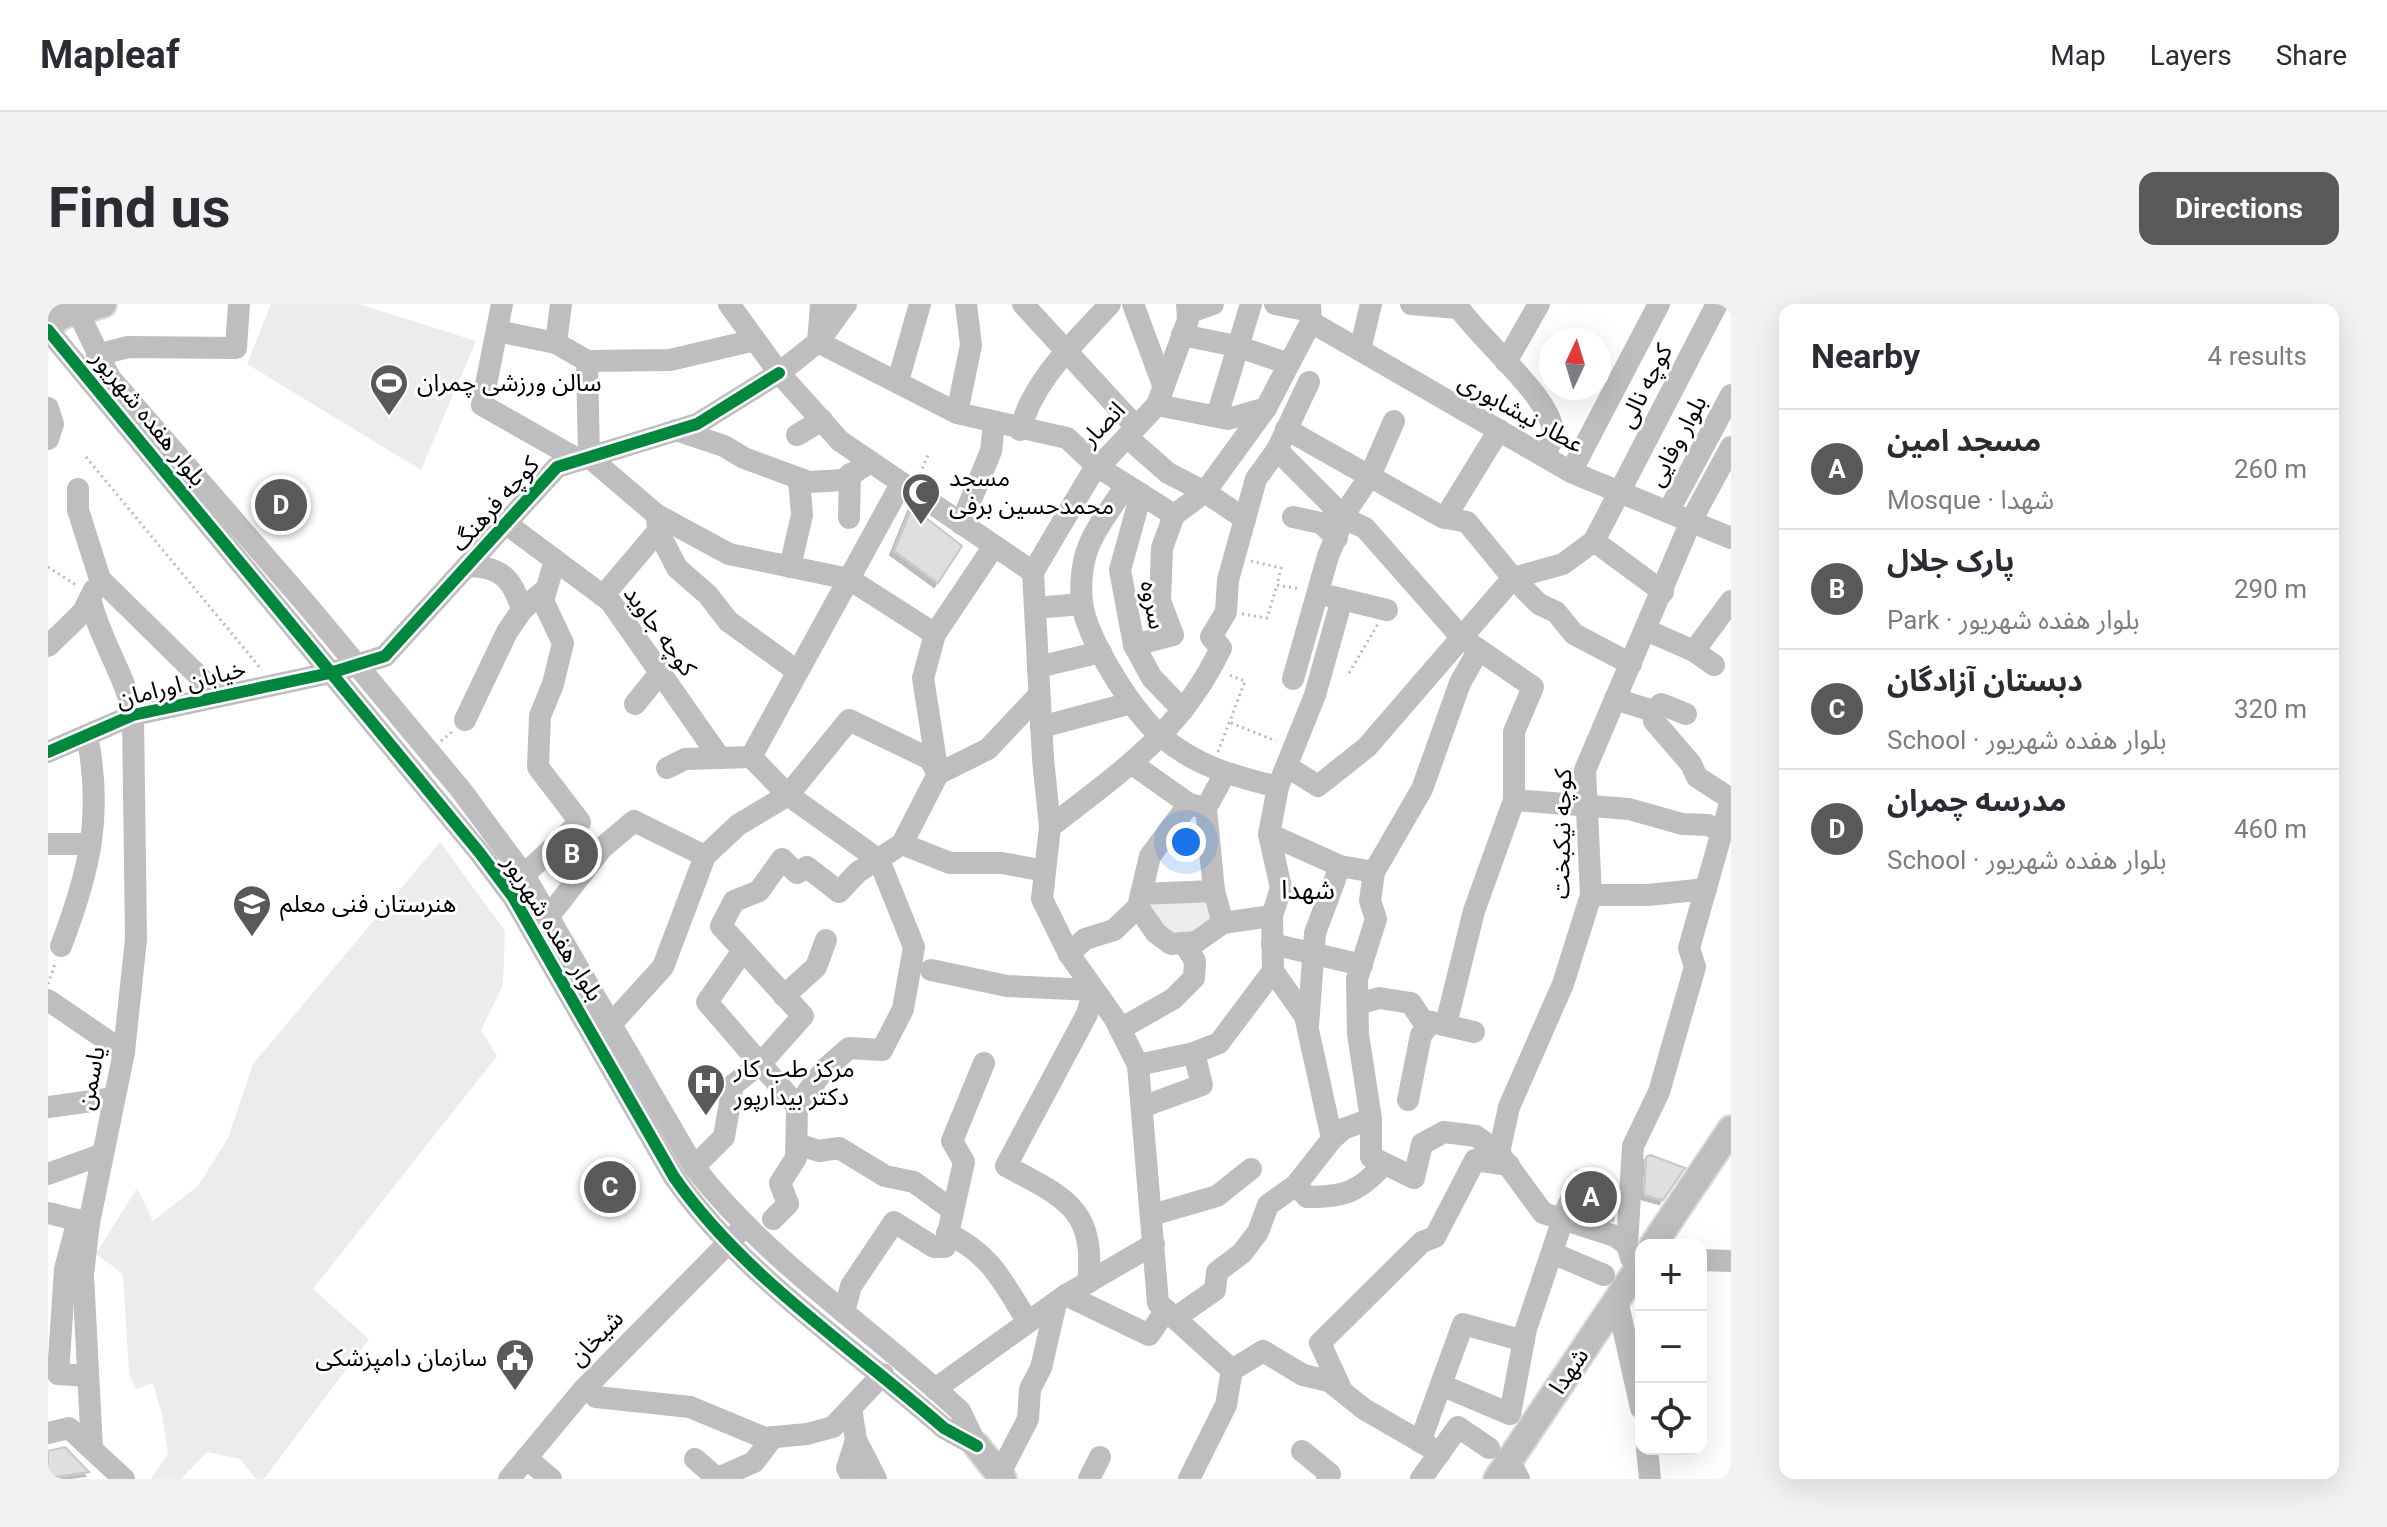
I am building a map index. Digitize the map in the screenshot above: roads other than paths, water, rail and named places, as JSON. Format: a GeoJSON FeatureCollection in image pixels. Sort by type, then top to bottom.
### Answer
{"type":"FeatureCollection","features":[{"type":"Feature","properties":{"kind":"main road"},"geometry":{"type":"LineString","coordinates":[[48,330],[53,320],[81,307]]}},
{"type":"Feature","properties":{"kind":"main road","name":"شهدا"},"geometry":{"type":"LineString","coordinates":[[1652,1239],[1731,1129]]}},
{"type":"Feature","properties":{"kind":"main road","name":"شهدا"},"geometry":{"type":"LineString","coordinates":[[1503,1467],[1617,1300],[1635,1265]]}},
{"type":"Feature","properties":{"kind":"main road","name":"بلوار هفده شهریور"},"geometry":{"type":"LineString","coordinates":[[977,1446],[1001,1477]]}},
{"type":"Feature","properties":{"kind":"street"},"geometry":{"type":"LineString","coordinates":[[97,355],[128,347],[236,348],[239,304]]}},
{"type":"Feature","properties":{"kind":"street"},"geometry":{"type":"LineString","coordinates":[[502,304],[482,405],[584,459],[658,523],[729,554],[849,579],[935,634]]}},
{"type":"Feature","properties":{"kind":"street"},"geometry":{"type":"LineString","coordinates":[[556,343],[561,304]]}},
{"type":"Feature","properties":{"kind":"street"},"geometry":{"type":"LineString","coordinates":[[729,304],[779,373],[840,441],[1033,572],[1050,827],[1042,899],[1069,954],[1120,1029],[1138,1065],[1158,1303],[1232,1370]]}},
{"type":"Feature","properties":{"kind":"street"},"geometry":{"type":"LineString","coordinates":[[821,304],[818,342],[957,413],[1020,430],[1067,438],[1098,467],[1174,515]]}},
{"type":"Feature","properties":{"kind":"street","name":"کوچه فرهنگ"},"geometry":{"type":"LineString","coordinates":[[330,673],[385,656],[557,467],[697,424],[779,373],[818,342],[846,304]]}},
{"type":"Feature","properties":{"kind":"street"},"geometry":{"type":"LineString","coordinates":[[898,381],[920,304]]}},
{"type":"Feature","properties":{"kind":"street"},"geometry":{"type":"LineString","coordinates":[[957,413],[971,345],[966,304]]}},
{"type":"Feature","properties":{"kind":"street"},"geometry":{"type":"LineString","coordinates":[[1023,304],[1066,350],[1168,473],[1205,492],[1245,519]]}},
{"type":"Feature","properties":{"kind":"street"},"geometry":{"type":"LineString","coordinates":[[1133,304],[1160,395],[1228,419],[1270,400],[1297,408]]}},
{"type":"Feature","properties":{"kind":"street"},"geometry":{"type":"LineString","coordinates":[[1186,317],[1213,304]]}},
{"type":"Feature","properties":{"kind":"street"},"geometry":{"type":"LineString","coordinates":[[1217,416],[1251,304]]}},
{"type":"Feature","properties":{"kind":"street","name":"عطار نیشابوری"},"geometry":{"type":"LineString","coordinates":[[1275,304],[1310,312],[1360,350],[1571,472],[1731,538]]}},
{"type":"Feature","properties":{"kind":"street"},"geometry":{"type":"LineString","coordinates":[[1360,350],[1371,304]]}},
{"type":"Feature","properties":{"kind":"street"},"geometry":{"type":"LineString","coordinates":[[1411,304],[1457,306],[1547,407],[1554,435],[1544,456]]}},
{"type":"Feature","properties":{"kind":"street"},"geometry":{"type":"LineString","coordinates":[[1506,362],[1539,304]]}},
{"type":"Feature","properties":{"kind":"street"},"geometry":{"type":"LineString","coordinates":[[1571,472],[1659,304]]}},
{"type":"Feature","properties":{"kind":"street","name":"کوچه نالی"},"geometry":{"type":"LineString","coordinates":[[1594,541],[1717,304]]}},
{"type":"Feature","properties":{"kind":"street"},"geometry":{"type":"LineString","coordinates":[[1020,430],[1027,406],[1066,350],[1105,305]]}},
{"type":"Feature","properties":{"kind":"street","name":"بلوار هفده شهریور"},"geometry":{"type":"LineString","coordinates":[[81,307],[97,355],[110,378],[356,664],[524,875],[694,1167],[742,1239],[944,1428],[977,1446]]}},
{"type":"Feature","properties":{"kind":"street"},"geometry":{"type":"LineString","coordinates":[[1134,645],[1173,635],[1160,601],[1162,548],[1174,515],[1205,492],[1270,400],[1289,364],[1310,312]]}},
{"type":"Feature","properties":{"kind":"street"},"geometry":{"type":"LineString","coordinates":[[1186,317],[1236,346],[1289,364]]}},
{"type":"Feature","properties":{"kind":"street","name":"انصار"},"geometry":{"type":"LineString","coordinates":[[1033,572],[1098,467],[1132,432],[1160,395],[1186,317]]}},
{"type":"Feature","properties":{"kind":"street","name":"بلوار هفده شهریور"},"geometry":{"type":"LineString","coordinates":[[48,330],[330,673],[446,808],[513,897],[674,1177],[698,1211],[844,1312],[960,1411],[977,1446]]}},
{"type":"Feature","properties":{"kind":"street"},"geometry":{"type":"LineString","coordinates":[[497,331],[556,343],[587,361],[670,360],[755,340]]}},
{"type":"Feature","properties":{"kind":"street"},"geometry":{"type":"LineString","coordinates":[[584,459],[587,361]]}},
{"type":"Feature","properties":{"kind":"street"},"geometry":{"type":"LineString","coordinates":[[1050,827],[1162,737],[1211,668],[1221,648],[1211,637],[1226,612],[1234,558],[1256,479],[1277,450],[1309,382]]}},
{"type":"Feature","properties":{"kind":"street","name":"بلوار وفایی"},"geometry":{"type":"LineString","coordinates":[[1668,512],[1731,395]]}},
{"type":"Feature","properties":{"kind":"street"},"geometry":{"type":"LineString","coordinates":[[48,408],[53,424],[48,439]]}},
{"type":"Feature","properties":{"kind":"street"},"geometry":{"type":"LineString","coordinates":[[797,435],[822,420]]}},
{"type":"Feature","properties":{"kind":"street"},"geometry":{"type":"LineString","coordinates":[[1293,679],[1347,510],[1370,476],[1394,421]]}},
{"type":"Feature","properties":{"kind":"street"},"geometry":{"type":"LineString","coordinates":[[961,524],[991,451],[994,423]]}},
{"type":"Feature","properties":{"kind":"street"},"geometry":{"type":"LineString","coordinates":[[1286,429],[1445,518],[1467,522],[1539,604],[1556,612],[1574,634],[1631,664]]}},
{"type":"Feature","properties":{"kind":"street"},"geometry":{"type":"LineString","coordinates":[[676,430],[724,446],[744,458],[799,479],[821,482],[843,480],[870,462]]}},
{"type":"Feature","properties":{"kind":"street"},"geometry":{"type":"LineString","coordinates":[[1445,518],[1499,430]]}},
{"type":"Feature","properties":{"kind":"street","name":"بلوار وفایی"},"geometry":{"type":"LineString","coordinates":[[1691,521],[1731,447]]}},
{"type":"Feature","properties":{"kind":"street"},"geometry":{"type":"LineString","coordinates":[[1277,450],[1341,528]]}},
{"type":"Feature","properties":{"kind":"street"},"geometry":{"type":"LineString","coordinates":[[849,518],[850,474]]}},
{"type":"Feature","properties":{"kind":"street"},"geometry":{"type":"LineString","coordinates":[[790,567],[802,515],[799,479]]}},
{"type":"Feature","properties":{"kind":"street"},"geometry":{"type":"LineString","coordinates":[[751,757],[901,484]]}},
{"type":"Feature","properties":{"kind":"street","name":"یاسمن"},"geometry":{"type":"LineString","coordinates":[[78,489],[78,510],[95,588],[96,625],[130,697],[133,715],[136,939],[124,1052],[103,1154],[84,1221],[83,1274],[92,1449]]}},
{"type":"Feature","properties":{"kind":"street"},"geometry":{"type":"LineString","coordinates":[[1134,490],[1088,547],[1082,604],[1101,652],[1131,703],[1162,737],[1217,771],[1287,767],[1318,786],[1367,747],[1470,644],[1513,578],[1563,564],[1594,541],[1663,592]]}},
{"type":"Feature","properties":{"kind":"street","name":"سروه"},"geometry":{"type":"LineString","coordinates":[[1134,490],[1120,570],[1134,645],[1152,678],[1183,710]]}},
{"type":"Feature","properties":{"kind":"street"},"geometry":{"type":"LineString","coordinates":[[1293,517],[1341,528],[1365,528],[1470,644],[1533,687],[1514,732],[1514,800],[1438,1023],[1421,1035],[1408,1100]]}},
{"type":"Feature","properties":{"kind":"street","name":"کوچه نیکبخت"},"geometry":{"type":"LineString","coordinates":[[1504,1159],[1509,1107],[1563,984],[1591,895],[1585,770],[1691,521]]}},
{"type":"Feature","properties":{"kind":"street","name":"کوچه جاوید"},"geometry":{"type":"LineString","coordinates":[[504,522],[603,596],[720,758]]}},
{"type":"Feature","properties":{"kind":"street"},"geometry":{"type":"LineString","coordinates":[[603,596],[658,523]]}},
{"type":"Feature","properties":{"kind":"street"},"geometry":{"type":"LineString","coordinates":[[658,523],[677,568],[708,595],[728,621],[797,671]]}},
{"type":"Feature","properties":{"kind":"street"},"geometry":{"type":"LineString","coordinates":[[694,1167],[724,1137],[733,1085],[762,1062],[803,1016],[721,926],[734,901],[759,891],[782,859],[797,873],[807,867],[839,892],[858,872],[902,844],[938,774],[923,678],[935,634],[994,546]]}},
{"type":"Feature","properties":{"kind":"street"},"geometry":{"type":"LineString","coordinates":[[524,875],[580,822],[538,767],[540,716],[553,684],[563,643],[543,601],[555,560]]}},
{"type":"Feature","properties":{"kind":"street"},"geometry":{"type":"LineString","coordinates":[[470,566],[489,567],[504,574],[515,588],[522,610]]}},
{"type":"Feature","properties":{"kind":"street"},"geometry":{"type":"LineString","coordinates":[[48,646],[83,612],[95,588],[219,696]]}},
{"type":"Feature","properties":{"kind":"street"},"geometry":{"type":"LineString","coordinates":[[465,720],[507,632],[522,610],[546,589]]}},
{"type":"Feature","properties":{"kind":"street"},"geometry":{"type":"LineString","coordinates":[[1318,593],[1387,610]]}},
{"type":"Feature","properties":{"kind":"street"},"geometry":{"type":"LineString","coordinates":[[1332,1139],[1305,1016],[1273,971],[1272,916],[1281,888],[1269,834],[1287,767],[1315,695],[1342,599]]}},
{"type":"Feature","properties":{"kind":"street"},"geometry":{"type":"LineString","coordinates":[[1694,651],[1731,601]]}},
{"type":"Feature","properties":{"kind":"street"},"geometry":{"type":"LineString","coordinates":[[1035,608],[1082,604]]}},
{"type":"Feature","properties":{"kind":"street"},"geometry":{"type":"LineString","coordinates":[[1646,630],[1694,651],[1714,665]]}},
{"type":"Feature","properties":{"kind":"street"},"geometry":{"type":"LineString","coordinates":[[1296,1185],[1307,1197],[1345,1193],[1363,1187],[1378,1160],[1358,1034],[1357,979],[1376,919],[1370,901],[1374,872],[1422,789],[1460,683],[1470,644]]}},
{"type":"Feature","properties":{"kind":"street"},"geometry":{"type":"LineString","coordinates":[[1038,667],[1101,652]]}},
{"type":"Feature","properties":{"kind":"street","name":"خیابان اورامان"},"geometry":{"type":"LineString","coordinates":[[48,752],[133,715],[330,673]]}},
{"type":"Feature","properties":{"kind":"street"},"geometry":{"type":"LineString","coordinates":[[635,704],[660,673]]}},
{"type":"Feature","properties":{"kind":"street"},"geometry":{"type":"LineString","coordinates":[[938,774],[988,749],[1039,695]]}},
{"type":"Feature","properties":{"kind":"street"},"geometry":{"type":"LineString","coordinates":[[1615,699],[1653,711]]}},
{"type":"Feature","properties":{"kind":"street"},"geometry":{"type":"LineString","coordinates":[[1041,727],[1131,703]]}},
{"type":"Feature","properties":{"kind":"street"},"geometry":{"type":"LineString","coordinates":[[1653,711],[1661,704],[1686,714]]}},
{"type":"Feature","properties":{"kind":"street"},"geometry":{"type":"LineString","coordinates":[[1637,1239],[1633,1146],[1659,1092],[1695,967],[1689,948],[1706,889],[1722,869],[1722,832],[1731,800],[1697,777],[1691,764],[1654,721],[1653,711]]}},
{"type":"Feature","properties":{"kind":"street"},"geometry":{"type":"LineString","coordinates":[[612,1023],[663,967],[705,856],[738,825],[788,795],[849,720],[930,759],[938,774]]}},
{"type":"Feature","properties":{"kind":"street"},"geometry":{"type":"LineString","coordinates":[[61,946],[81,894],[96,819],[96,779],[87,735]]}},
{"type":"Feature","properties":{"kind":"street"},"geometry":{"type":"LineString","coordinates":[[667,768],[685,759],[751,757],[788,795],[879,860],[894,904],[914,947],[903,1009],[882,1050],[849,1048],[824,1070],[797,1106],[796,1158],[780,1183],[788,1204],[773,1219]]}},
{"type":"Feature","properties":{"kind":"street"},"geometry":{"type":"LineString","coordinates":[[1131,763],[1197,806],[1223,923]]}},
{"type":"Feature","properties":{"kind":"street"},"geometry":{"type":"LineString","coordinates":[[1069,954],[1085,939],[1114,930],[1140,900],[1150,856],[1197,806],[1217,771]]}},
{"type":"Feature","properties":{"kind":"street"},"geometry":{"type":"LineString","coordinates":[[1514,800],[1629,809],[1682,824],[1708,825],[1722,832]]}},
{"type":"Feature","properties":{"kind":"street"},"geometry":{"type":"LineString","coordinates":[[549,916],[602,848],[634,821],[705,856]]}},
{"type":"Feature","properties":{"kind":"street"},"geometry":{"type":"LineString","coordinates":[[1269,834],[1340,866],[1374,872]]}},
{"type":"Feature","properties":{"kind":"street"},"geometry":{"type":"LineString","coordinates":[[48,844],[90,844]]}},
{"type":"Feature","properties":{"kind":"street"},"geometry":{"type":"LineString","coordinates":[[902,844],[950,863],[1002,863],[1045,871]]}},
{"type":"Feature","properties":{"kind":"street"},"geometry":{"type":"LineString","coordinates":[[1308,1026],[1315,933],[1340,866]]}},
{"type":"Feature","properties":{"kind":"street"},"geometry":{"type":"LineString","coordinates":[[1591,895],[1648,895],[1706,889]]}},
{"type":"Feature","properties":{"kind":"street"},"geometry":{"type":"LineString","coordinates":[[1140,900],[1214,891]]}},
{"type":"Feature","properties":{"kind":"street"},"geometry":{"type":"LineString","coordinates":[[1140,900],[1156,933],[1171,944],[1196,942],[1223,923],[1272,916]]}},
{"type":"Feature","properties":{"kind":"street"},"geometry":{"type":"LineString","coordinates":[[784,996],[816,967],[826,940]]}},
{"type":"Feature","properties":{"kind":"street"},"geometry":{"type":"LineString","coordinates":[[1120,1029],[1173,999],[1194,978],[1195,961],[1184,943]]}},
{"type":"Feature","properties":{"kind":"street"},"geometry":{"type":"LineString","coordinates":[[1272,944],[1312,956],[1362,965]]}},
{"type":"Feature","properties":{"kind":"street"},"geometry":{"type":"LineString","coordinates":[[742,952],[707,1002],[797,1106]]}},
{"type":"Feature","properties":{"kind":"street"},"geometry":{"type":"LineString","coordinates":[[931,970],[1007,986],[1094,990]]}},
{"type":"Feature","properties":{"kind":"street"},"geometry":{"type":"LineString","coordinates":[[1138,1065],[1194,1053],[1219,1043],[1273,971]]}},
{"type":"Feature","properties":{"kind":"street"},"geometry":{"type":"LineString","coordinates":[[1088,1283],[1089,1234],[1082,1224],[1055,1193],[1006,1166],[1080,1026],[1094,990]]}},
{"type":"Feature","properties":{"kind":"street"},"geometry":{"type":"LineString","coordinates":[[1358,1004],[1379,998],[1411,1003],[1422,1020],[1474,1032]]}},
{"type":"Feature","properties":{"kind":"street"},"geometry":{"type":"LineString","coordinates":[[52,1009],[124,1052]]}},
{"type":"Feature","properties":{"kind":"street"},"geometry":{"type":"LineString","coordinates":[[1142,1107],[1202,1085],[1194,1053]]}},
{"type":"Feature","properties":{"kind":"street"},"geometry":{"type":"LineString","coordinates":[[844,1312],[851,1286],[894,1222],[934,1247],[945,1247],[964,1162],[952,1141],[984,1063]]}},
{"type":"Feature","properties":{"kind":"street"},"geometry":{"type":"LineString","coordinates":[[48,1107],[114,1098]]}},
{"type":"Feature","properties":{"kind":"street"},"geometry":{"type":"LineString","coordinates":[[1061,1299],[1149,1335],[1171,1314],[1215,1290],[1217,1272],[1242,1253],[1258,1232],[1268,1205],[1296,1185],[1343,1129],[1371,1119]]}},
{"type":"Feature","properties":{"kind":"street"},"geometry":{"type":"LineString","coordinates":[[1378,1160],[1414,1178],[1422,1144],[1444,1132],[1476,1136],[1504,1159],[1553,1216],[1615,1236],[1635,1256]]}},
{"type":"Feature","properties":{"kind":"street"},"geometry":{"type":"LineString","coordinates":[[797,1144],[819,1151],[839,1148],[885,1176],[914,1182],[952,1210]]}},
{"type":"Feature","properties":{"kind":"street"},"geometry":{"type":"LineString","coordinates":[[48,1174],[103,1154]]}},
{"type":"Feature","properties":{"kind":"street"},"geometry":{"type":"LineString","coordinates":[[1342,1391],[1320,1343],[1422,1242],[1435,1237],[1475,1160],[1504,1159]]}},
{"type":"Feature","properties":{"kind":"street"},"geometry":{"type":"LineString","coordinates":[[1152,1215],[1217,1196],[1251,1169]]}},
{"type":"Feature","properties":{"kind":"street"},"geometry":{"type":"LineString","coordinates":[[48,1213],[84,1221]]}},
{"type":"Feature","properties":{"kind":"street"},"geometry":{"type":"LineString","coordinates":[[1441,1385],[1510,1414],[1524,1341],[1552,1253],[1553,1216]]}},
{"type":"Feature","properties":{"kind":"street"},"geometry":{"type":"LineString","coordinates":[[947,1233],[973,1245],[992,1262],[1028,1322]]}},
{"type":"Feature","properties":{"kind":"street","name":"شیخان"},"geometry":{"type":"LineString","coordinates":[[509,1479],[536,1471],[596,1397],[742,1239]]}},
{"type":"Feature","properties":{"kind":"street","name":"شیخان"},"geometry":{"type":"LineString","coordinates":[[536,1471],[583,1390],[742,1239]]}},
{"type":"Feature","properties":{"kind":"street"},"geometry":{"type":"LineString","coordinates":[[935,1389],[1061,1299],[1154,1244]]}},
{"type":"Feature","properties":{"kind":"street"},"geometry":{"type":"LineString","coordinates":[[1552,1253],[1604,1275]]}},
{"type":"Feature","properties":{"kind":"street"},"geometry":{"type":"LineString","coordinates":[[1707,1260],[1731,1261]]}},
{"type":"Feature","properties":{"kind":"street"},"geometry":{"type":"LineString","coordinates":[[1001,1477],[1028,1419],[1030,1389],[1041,1368],[1061,1299]]}},
{"type":"Feature","properties":{"kind":"street"},"geometry":{"type":"LineString","coordinates":[[1617,1300],[1635,1383]]}},
{"type":"Feature","properties":{"kind":"street"},"geometry":{"type":"LineString","coordinates":[[1421,1479],[1441,1385],[1463,1324],[1524,1341]]}},
{"type":"Feature","properties":{"kind":"street"},"geometry":{"type":"LineString","coordinates":[[1189,1479],[1226,1405],[1232,1370],[1263,1351],[1303,1375],[1329,1381],[1364,1409],[1430,1448]]}},
{"type":"Feature","properties":{"kind":"street"},"geometry":{"type":"LineString","coordinates":[[596,1397],[690,1407],[765,1438],[807,1434],[833,1427],[883,1374]]}},
{"type":"Feature","properties":{"kind":"street"},"geometry":{"type":"LineString","coordinates":[[851,1408],[856,1440],[876,1479]]}},
{"type":"Feature","properties":{"kind":"street"},"geometry":{"type":"LineString","coordinates":[[1430,1448],[1458,1427],[1503,1467]]}},
{"type":"Feature","properties":{"kind":"street"},"geometry":{"type":"LineString","coordinates":[[48,1433],[69,1428],[124,1479]]}},
{"type":"Feature","properties":{"kind":"street"},"geometry":{"type":"LineString","coordinates":[[695,1459],[718,1479],[754,1462],[773,1437]]}},
{"type":"Feature","properties":{"kind":"street"},"geometry":{"type":"LineString","coordinates":[[853,1479],[847,1468],[856,1440]]}},
{"type":"Feature","properties":{"kind":"street"},"geometry":{"type":"LineString","coordinates":[[1302,1451],[1330,1474],[1327,1479]]}},
{"type":"Feature","properties":{"kind":"street"},"geometry":{"type":"LineString","coordinates":[[1648,1455],[1650,1479]]}},
{"type":"Feature","properties":{"kind":"street"},"geometry":{"type":"LineString","coordinates":[[1089,1479],[1100,1457]]}},
{"type":"Feature","properties":{"kind":"place","name":"سالن ورزشی چمران"},"geometry":{"type":"Point","coordinates":[389,417]}},
{"type":"Feature","properties":{"kind":"place","name":"مدرسه چمران"},"geometry":{"type":"Point","coordinates":[281,505]}},
{"type":"Feature","properties":{"kind":"place","name":"مسجد محمدحسین برفی"},"geometry":{"type":"Point","coordinates":[921,526]}},
{"type":"Feature","properties":{"kind":"place","name":"پارک جلال"},"geometry":{"type":"Point","coordinates":[572,854]}},
{"type":"Feature","properties":{"kind":"place","name":"هنرستان فنی معلم"},"geometry":{"type":"Point","coordinates":[252,938]}},
{"type":"Feature","properties":{"kind":"place","name":"مرکز طب کار دکتر بیدارپور"},"geometry":{"type":"Point","coordinates":[706,1117]}},
{"type":"Feature","properties":{"kind":"place","name":"دبستان آزادگان"},"geometry":{"type":"Point","coordinates":[610,1187]}},
{"type":"Feature","properties":{"kind":"place","name":"مسجد امین"},"geometry":{"type":"Point","coordinates":[1591,1197]}},
{"type":"Feature","properties":{"kind":"place","name":"سازمان دامپزشکی"},"geometry":{"type":"Point","coordinates":[515,1392]}},
{"type":"Feature","properties":{"kind":"district","name":"شهدا"},"geometry":{"type":"Point","coordinates":[1308,890]}}]}
